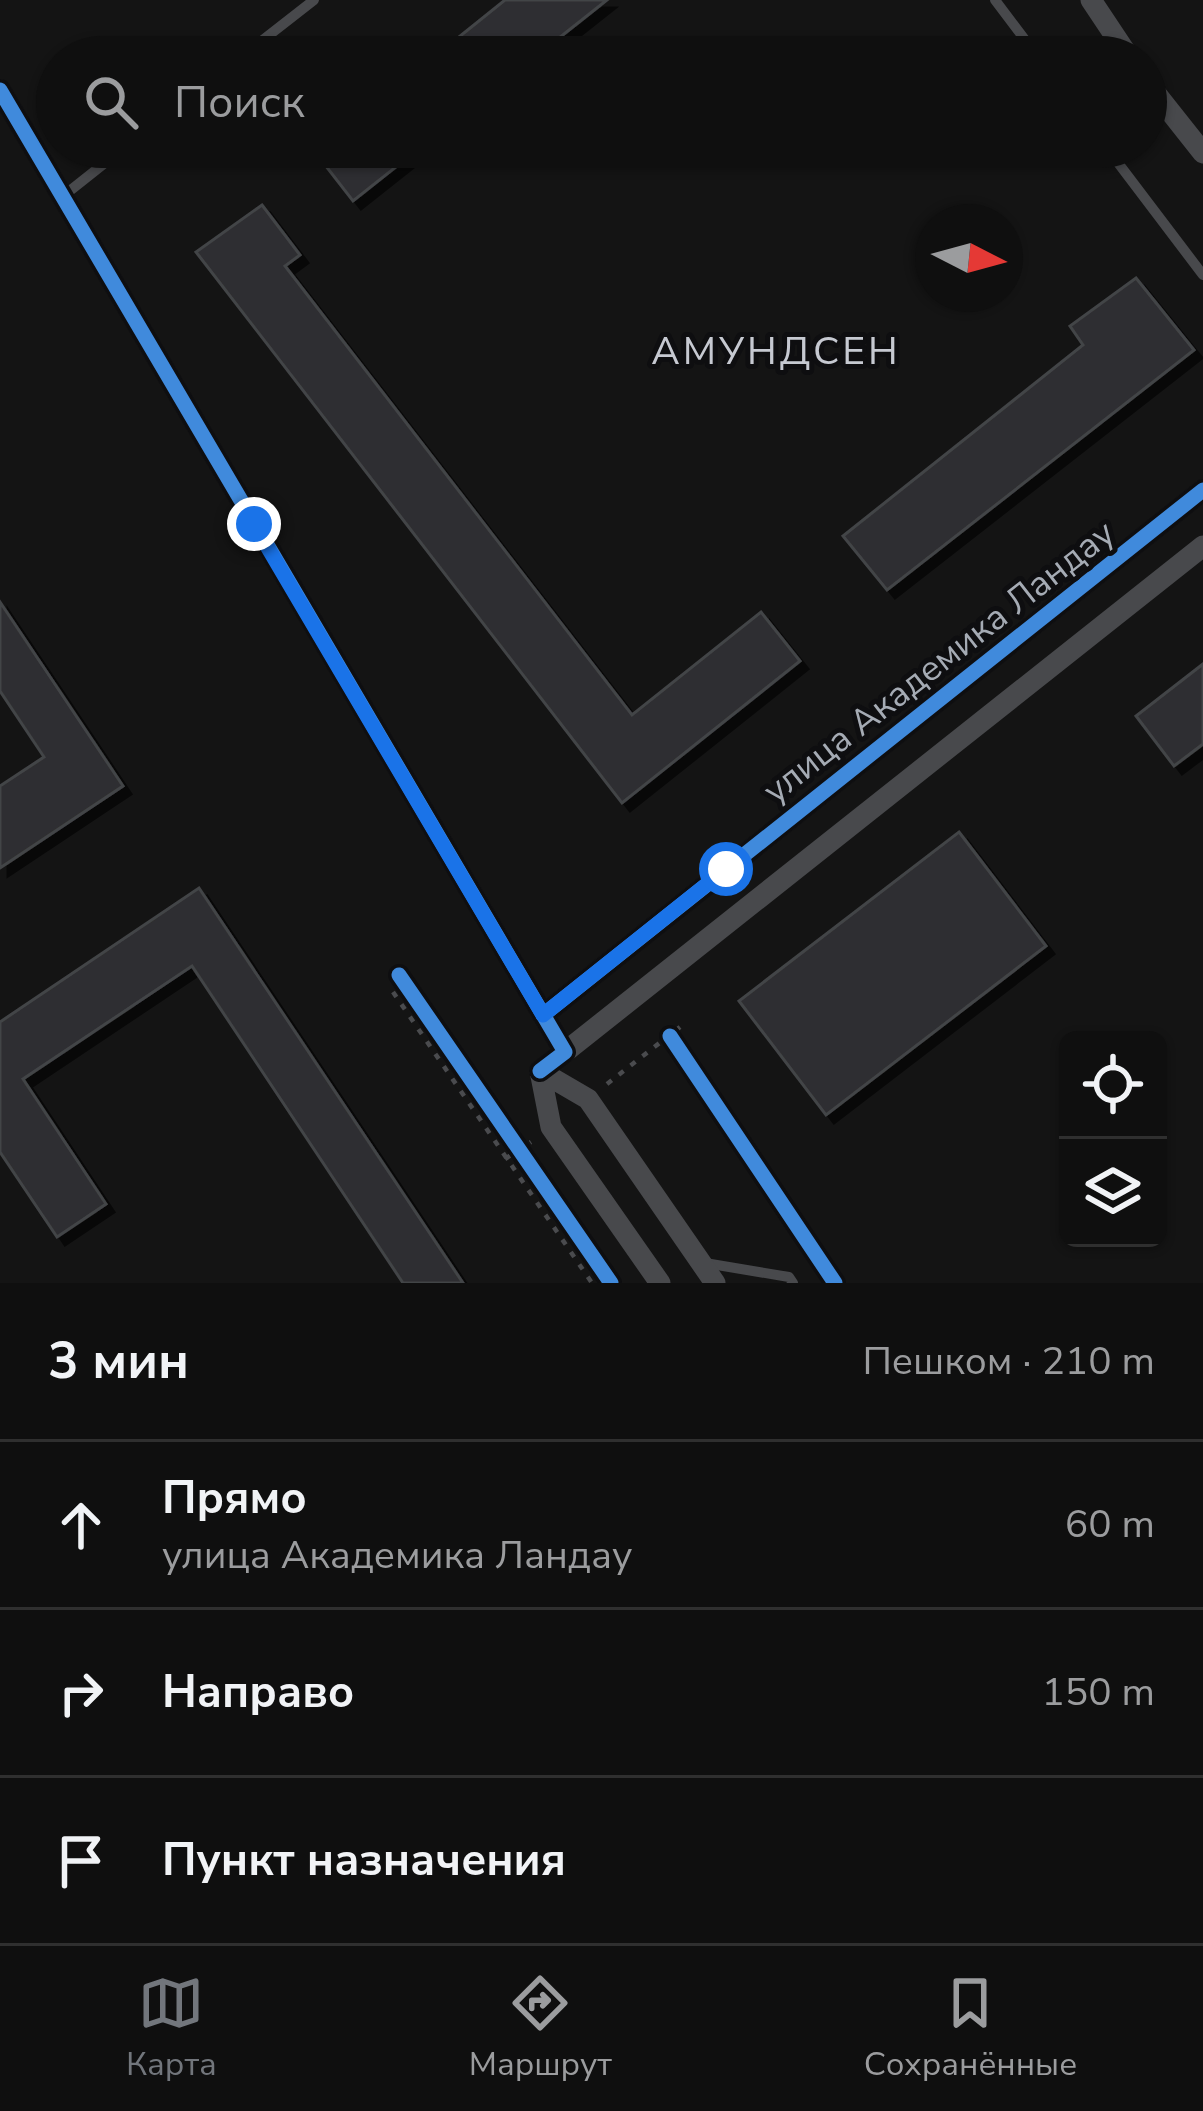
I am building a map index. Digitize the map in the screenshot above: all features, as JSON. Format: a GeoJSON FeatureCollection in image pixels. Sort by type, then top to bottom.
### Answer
{"type":"FeatureCollection","features":[{"type":"Feature","properties":{"kind":"street"},"geometry":{"type":"LineString","coordinates":[[1091,0],[1115,36]]}},
{"type":"Feature","properties":{"kind":"street"},"geometry":{"type":"LineString","coordinates":[[0,89],[36,151]]}},
{"type":"Feature","properties":{"kind":"street"},"geometry":{"type":"LineString","coordinates":[[1167,108],[1203,153]]}},
{"type":"Feature","properties":{"kind":"street"},"geometry":{"type":"LineString","coordinates":[[46,168],[565,1052]]}},
{"type":"Feature","properties":{"kind":"street","name":"улица Академика Ландау"},"geometry":{"type":"LineString","coordinates":[[543,1015],[1203,490]]}},
{"type":"Feature","properties":{"kind":"street","name":"улица Академика Ландау"},"geometry":{"type":"LineString","coordinates":[[540,1071],[1203,546]]}},
{"type":"Feature","properties":{"kind":"street"},"geometry":{"type":"LineString","coordinates":[[540,1071],[588,1099],[715,1283]]}},
{"type":"Feature","properties":{"kind":"street"},"geometry":{"type":"LineString","coordinates":[[540,1071],[551,1127],[660,1283]]}},
{"type":"Feature","properties":{"kind":"lane"},"geometry":{"type":"LineString","coordinates":[[268,36],[314,0]]}},
{"type":"Feature","properties":{"kind":"lane"},"geometry":{"type":"LineString","coordinates":[[995,0],[1022,36]]}},
{"type":"Feature","properties":{"kind":"lane"},"geometry":{"type":"LineString","coordinates":[[62,196],[98,168]]}},
{"type":"Feature","properties":{"kind":"lane"},"geometry":{"type":"LineString","coordinates":[[1122,168],[1203,274]]}},
{"type":"Feature","properties":{"kind":"lane"},"geometry":{"type":"LineString","coordinates":[[700,1262],[789,1277],[793,1283]]}},
{"type":"Feature","properties":{"kind":"path"},"geometry":{"type":"LineString","coordinates":[[396,984],[592,1283]]}},
{"type":"Feature","properties":{"kind":"path"},"geometry":{"type":"LineString","coordinates":[[396,984],[611,1283]]}},
{"type":"Feature","properties":{"kind":"path"},"geometry":{"type":"LineString","coordinates":[[670,1036],[682,1054]]}},
{"type":"Feature","properties":{"kind":"building"},"geometry":{"type":"Polygon","coordinates":[[[505,0],[607,0],[562,36],[460,36],[505,0]]]}},
{"type":"Feature","properties":{"kind":"building"},"geometry":{"type":"Polygon","coordinates":[[[327,168],[395,168],[353,201],[327,168]]]}},
{"type":"Feature","properties":{"kind":"building"},"geometry":{"type":"Polygon","coordinates":[[[262,205],[300,255],[285,266],[632,715],[761,612],[800,661],[622,803],[196,252],[262,205]]]}},
{"type":"Feature","properties":{"kind":"building"},"geometry":{"type":"Polygon","coordinates":[[[1136,278],[1194,350],[887,590],[843,536],[1083,345],[1070,326],[1136,278]]]}},
{"type":"Feature","properties":{"kind":"building"},"geometry":{"type":"Polygon","coordinates":[[[0,602],[123,786],[0,868],[0,786],[44,757],[0,691],[0,602]]]}},
{"type":"Feature","properties":{"kind":"building"},"geometry":{"type":"Polygon","coordinates":[[[1203,664],[1203,744],[1174,766],[1136,716],[1203,664]]]}},
{"type":"Feature","properties":{"kind":"building"},"geometry":{"type":"Polygon","coordinates":[[[959,832],[1046,946],[826,1115],[739,1001],[959,832]]]}},
{"type":"Feature","properties":{"kind":"building"},"geometry":{"type":"Polygon","coordinates":[[[199,888],[463,1283],[403,1283],[192,966],[23,1079],[106,1204],[57,1237],[0,1152],[0,1022],[199,888]]]}},
{"type":"Feature","properties":{"kind":"cycle path"},"geometry":{"type":"LineString","coordinates":[[0,90],[36,151]]}},
{"type":"Feature","properties":{"kind":"cycle path"},"geometry":{"type":"LineString","coordinates":[[46,168],[565,1052],[540,1071]]}},
{"type":"Feature","properties":{"kind":"cycle path"},"geometry":{"type":"LineString","coordinates":[[543,1015],[1203,490]]}},
{"type":"Feature","properties":{"kind":"cycle path"},"geometry":{"type":"LineString","coordinates":[[399,975],[611,1283]]}},
{"type":"Feature","properties":{"kind":"cycle path"},"geometry":{"type":"LineString","coordinates":[[670,1036],[835,1283]]}},
{"type":"Feature","properties":{"kind":"district","name":"АМУНДСЕН"},"geometry":{"type":"Point","coordinates":[776,351]}},
{"type":"Feature","properties":{"kind":"route"},"geometry":{"type":"LineString","coordinates":[[254,524],[543,1015],[726,869]]}}]}
